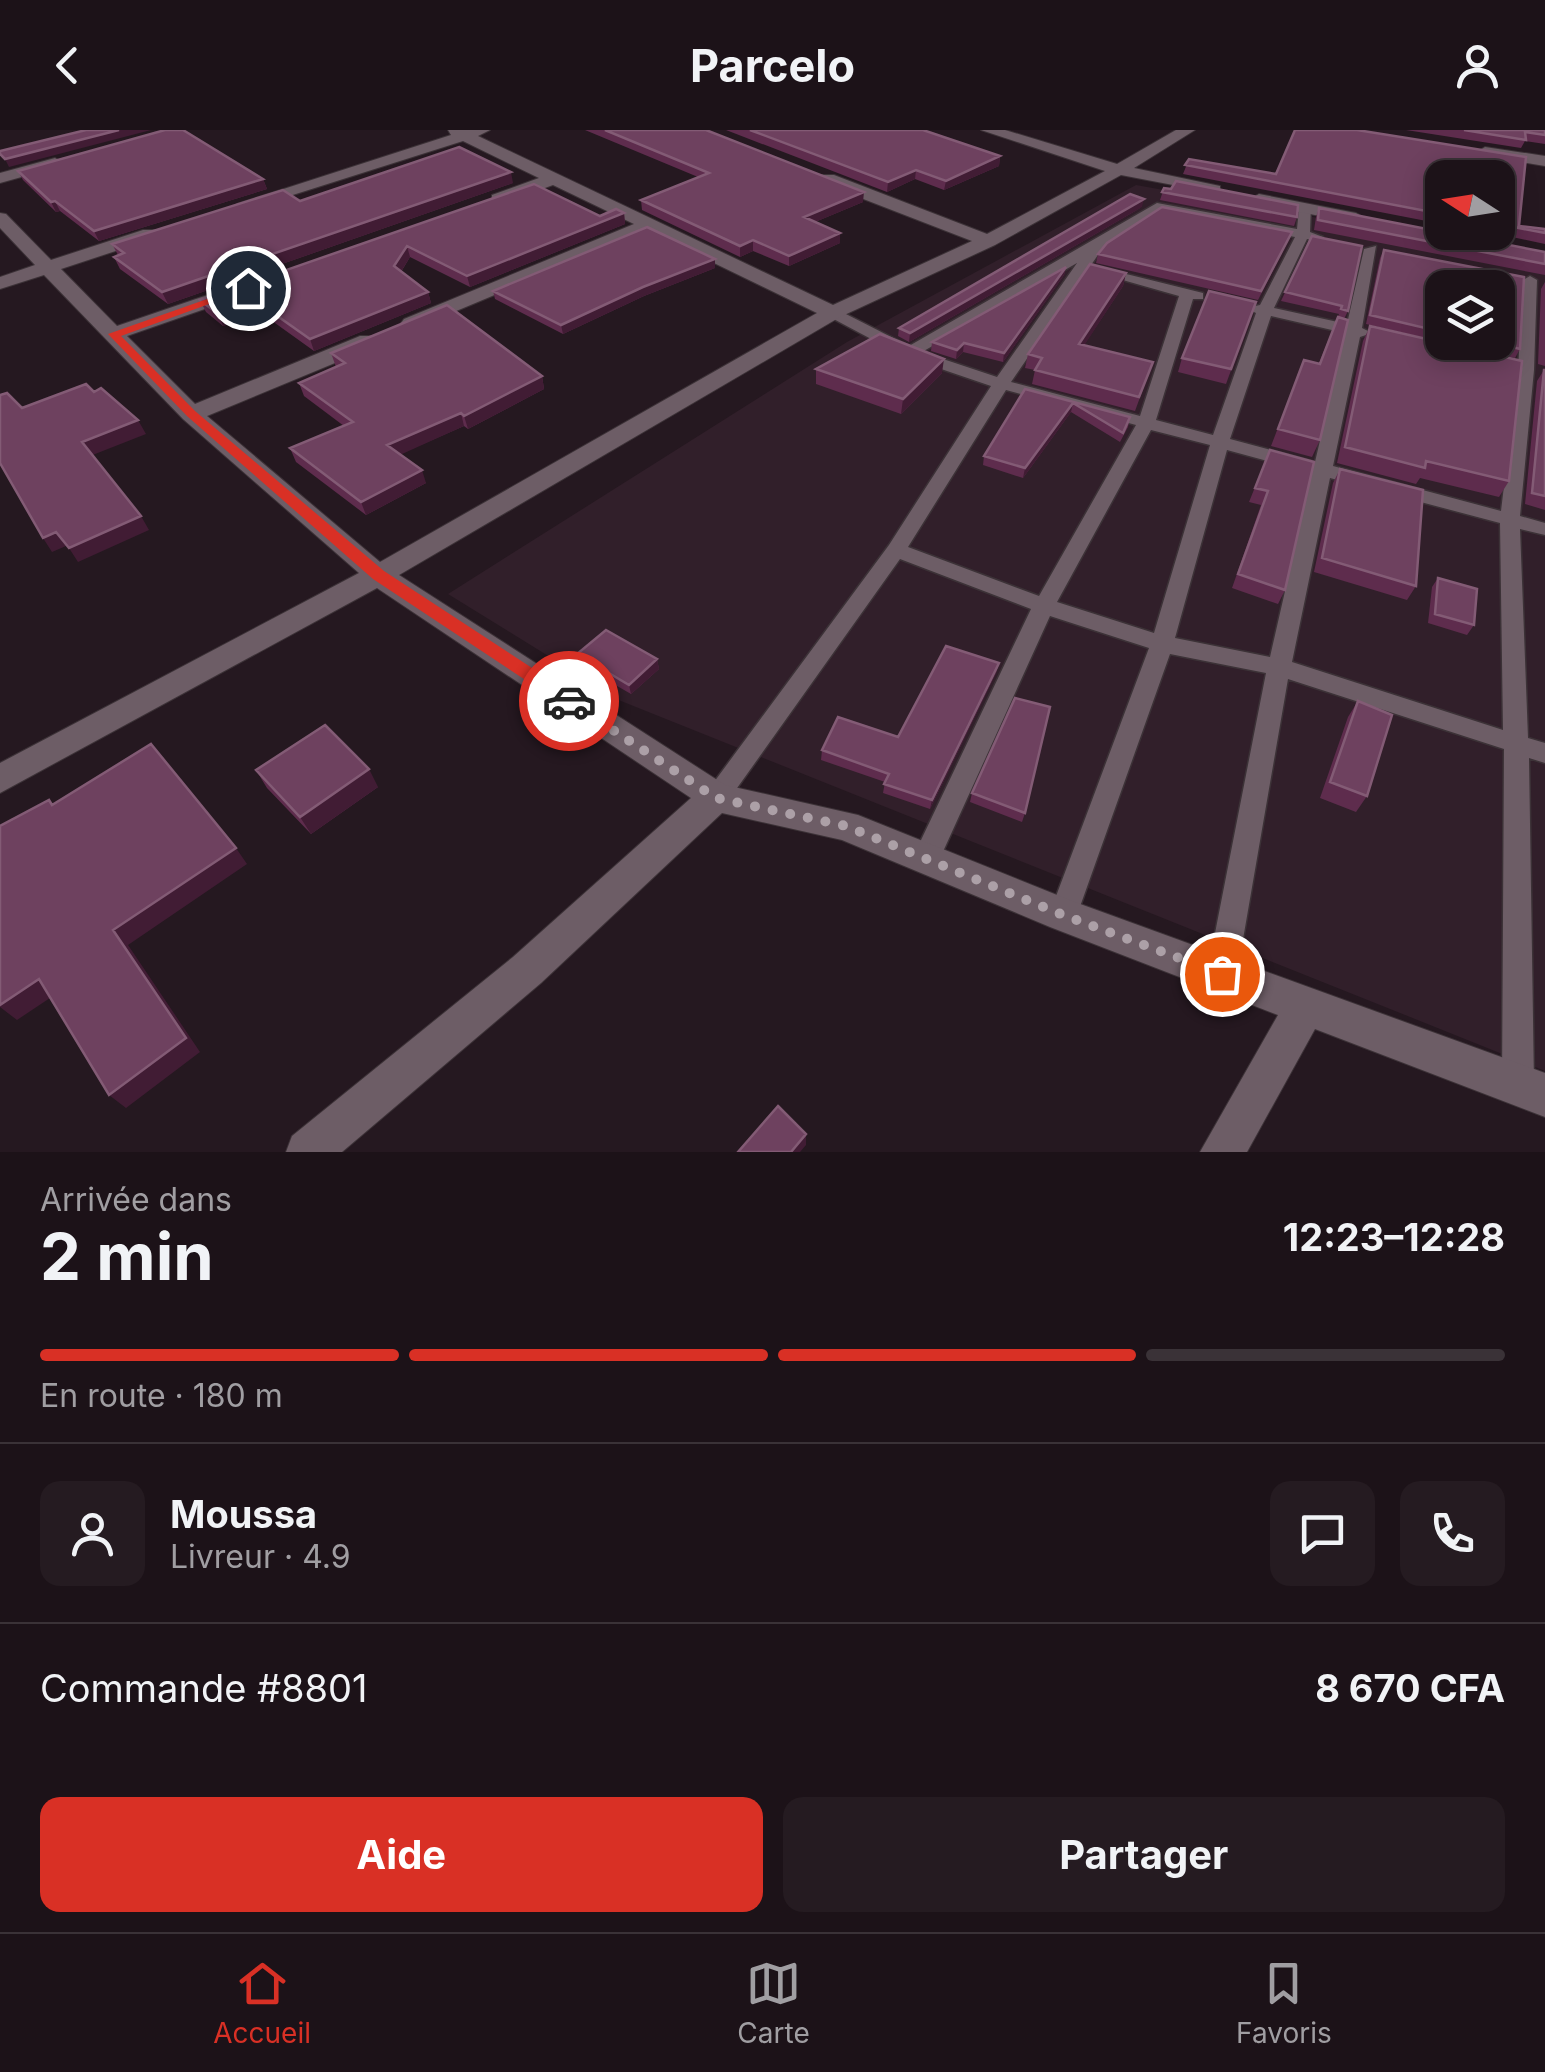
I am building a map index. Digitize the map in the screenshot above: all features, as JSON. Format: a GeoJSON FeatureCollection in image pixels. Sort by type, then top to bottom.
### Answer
{"type":"FeatureCollection","features":[{"type":"Feature","properties":{"kind":"street"},"geometry":{"type":"LineString","coordinates":[[989,130],[1119,170],[1376,222]]}},
{"type":"Feature","properties":{"kind":"street"},"geometry":{"type":"LineString","coordinates":[[0,779],[378,575],[833,313],[988,241],[1187,130]]}},
{"type":"Feature","properties":{"kind":"street"},"geometry":{"type":"LineString","coordinates":[[232,208],[466,132],[833,313]]}},
{"type":"Feature","properties":{"kind":"street"},"geometry":{"type":"LineString","coordinates":[[1476,150],[1545,161]]}},
{"type":"Feature","properties":{"kind":"street"},"geometry":{"type":"LineString","coordinates":[[0,178],[72,159]]}},
{"type":"Feature","properties":{"kind":"street"},"geometry":{"type":"LineString","coordinates":[[807,171],[988,241]]}},
{"type":"Feature","properties":{"kind":"street"},"geometry":{"type":"LineString","coordinates":[[486,203],[555,178]]}},
{"type":"Feature","properties":{"kind":"street"},"geometry":{"type":"LineString","coordinates":[[0,218],[191,414],[378,575],[716,798],[846,826],[1063,915],[1532,1090]]}},
{"type":"Feature","properties":{"kind":"street"},"geometry":{"type":"LineString","coordinates":[[191,414],[652,223]]}},
{"type":"Feature","properties":{"kind":"street"},"geometry":{"type":"LineString","coordinates":[[0,282],[176,226]]}},
{"type":"Feature","properties":{"kind":"street"},"geometry":{"type":"LineString","coordinates":[[114,334],[257,285]]}},
{"type":"Feature","properties":{"kind":"street"},"geometry":{"type":"LineString","coordinates":[[308,1152],[528,970],[716,798]]}},
{"type":"Feature","properties":{"kind":"street"},"geometry":{"type":"LineString","coordinates":[[1222,1152],[1306,1006]]}},
{"type":"Feature","properties":{"kind":"lane"},"geometry":{"type":"LineString","coordinates":[[909,353],[1071,265],[1157,206],[1337,242]]}},
{"type":"Feature","properties":{"kind":"lane"},"geometry":{"type":"LineString","coordinates":[[1063,915],[1162,644],[1255,308],[1303,234],[1306,208]]}},
{"type":"Feature","properties":{"kind":"lane"},"geometry":{"type":"LineString","coordinates":[[1222,974],[1279,667],[1324,467],[1365,333],[1371,249]]}},
{"type":"Feature","properties":{"kind":"lane"},"geometry":{"type":"LineString","coordinates":[[926,859],[1044,606],[1147,421],[1197,296],[1071,265]]}},
{"type":"Feature","properties":{"kind":"lane"},"geometry":{"type":"LineString","coordinates":[[716,798],[896,550],[1071,265]]}},
{"type":"Feature","properties":{"kind":"lane"},"geometry":{"type":"LineString","coordinates":[[1529,280],[1526,370],[1510,520],[1532,1090]]}},
{"type":"Feature","properties":{"kind":"lane"},"geometry":{"type":"LineString","coordinates":[[1255,308],[1365,333]]}},
{"type":"Feature","properties":{"kind":"lane"},"geometry":{"type":"LineString","coordinates":[[833,313],[909,353],[1000,384],[1545,528]]}},
{"type":"Feature","properties":{"kind":"lane"},"geometry":{"type":"LineString","coordinates":[[896,550],[1044,606],[1162,644],[1279,667],[1545,753]]}},
{"type":"Feature","properties":{"kind":"shaded area"},"geometry":{"type":"Polygon","coordinates":[[[1136,185],[1425,237],[1425,250],[1495,250],[1545,259],[1545,1071],[621,701],[448,594],[847,342],[1136,185]]]}},
{"type":"Feature","properties":{"kind":"building"},"geometry":{"type":"Polygon","coordinates":[[[86,130],[119,130],[5,159],[0,154],[0,151],[86,130]]]}},
{"type":"Feature","properties":{"kind":"building"},"geometry":{"type":"Polygon","coordinates":[[[165,130],[183,130],[263,179],[94,231],[55,201],[51,202],[18,171],[165,130]]]}},
{"type":"Feature","properties":{"kind":"building"},"geometry":{"type":"Polygon","coordinates":[[[605,130],[706,130],[864,192],[804,217],[840,233],[789,256],[753,240],[740,246],[641,200],[709,173],[605,130]]]}},
{"type":"Feature","properties":{"kind":"building"},"geometry":{"type":"Polygon","coordinates":[[[750,130],[923,130],[1000,156],[946,181],[916,170],[888,182],[750,130]]]}},
{"type":"Feature","properties":{"kind":"building"},"geometry":{"type":"Polygon","coordinates":[[[1295,130],[1357,130],[1526,157],[1519,226],[1545,229],[1545,233],[1515,227],[1515,160],[1425,160],[1425,211],[1185,165],[1189,159],[1276,174],[1295,130]]]}},
{"type":"Feature","properties":{"kind":"building"},"geometry":{"type":"Polygon","coordinates":[[[1464,130],[1545,130],[1545,135],[1525,132],[1526,140],[1464,130]]]}},
{"type":"Feature","properties":{"kind":"building"},"geometry":{"type":"Polygon","coordinates":[[[459,147],[511,172],[162,292],[114,257],[124,253],[112,244],[283,190],[300,201],[459,147]]]}},
{"type":"Feature","properties":{"kind":"building"},"geometry":{"type":"Polygon","coordinates":[[[1176,181],[1298,205],[1297,217],[1162,192],[1164,188],[1171,189],[1176,181]]]}},
{"type":"Feature","properties":{"kind":"building"},"geometry":{"type":"Polygon","coordinates":[[[534,184],[600,216],[616,209],[624,213],[467,276],[407,246],[394,266],[428,292],[310,339],[256,301],[218,314],[200,300],[534,184]]]}},
{"type":"Feature","properties":{"kind":"building"},"geometry":{"type":"Polygon","coordinates":[[[1130,194],[1144,199],[910,333],[899,328],[1130,194]]]}},
{"type":"Feature","properties":{"kind":"building"},"geometry":{"type":"Polygon","coordinates":[[[1162,207],[1292,232],[1261,291],[1098,254],[1107,243],[1162,207]]]}},
{"type":"Feature","properties":{"kind":"building"},"geometry":{"type":"Polygon","coordinates":[[[1319,208],[1425,229],[1425,241],[1318,220],[1319,208]]]}},
{"type":"Feature","properties":{"kind":"building"},"geometry":{"type":"Polygon","coordinates":[[[647,227],[715,259],[561,325],[493,291],[647,227]]]}},
{"type":"Feature","properties":{"kind":"building"},"geometry":{"type":"Polygon","coordinates":[[[1312,236],[1362,246],[1348,311],[1342,306],[1285,292],[1312,236]]]}},
{"type":"Feature","properties":{"kind":"building"},"geometry":{"type":"Polygon","coordinates":[[[1515,246],[1545,252],[1545,264],[1473,250],[1515,250],[1515,246]]]}},
{"type":"Feature","properties":{"kind":"building"},"geometry":{"type":"Polygon","coordinates":[[[1384,250],[1488,270],[1425,270],[1425,328],[1370,315],[1384,250]]]}},
{"type":"Feature","properties":{"kind":"building"},"geometry":{"type":"Polygon","coordinates":[[[1090,264],[1126,273],[1079,344],[1153,362],[1139,397],[1035,370],[1042,358],[1028,354],[1090,264]]]}},
{"type":"Feature","properties":{"kind":"building"},"geometry":{"type":"Polygon","coordinates":[[[1066,267],[1004,353],[964,343],[957,350],[932,342],[1066,267]]]}},
{"type":"Feature","properties":{"kind":"building"},"geometry":{"type":"Polygon","coordinates":[[[1515,275],[1524,277],[1520,349],[1515,348],[1515,275]]]}},
{"type":"Feature","properties":{"kind":"building"},"geometry":{"type":"Polygon","coordinates":[[[1209,291],[1256,302],[1231,369],[1182,358],[1209,291]]]}},
{"type":"Feature","properties":{"kind":"building"},"geometry":{"type":"Polygon","coordinates":[[[447,305],[542,376],[464,416],[461,413],[387,445],[422,470],[361,502],[290,448],[353,422],[299,383],[345,363],[331,353],[447,305]]]}},
{"type":"Feature","properties":{"kind":"building"},"geometry":{"type":"Polygon","coordinates":[[[1338,317],[1348,320],[1320,440],[1278,429],[1304,360],[1320,364],[1338,317]]]}},
{"type":"Feature","properties":{"kind":"building"},"geometry":{"type":"Polygon","coordinates":[[[1370,326],[1425,339],[1425,360],[1522,361],[1509,481],[1426,461],[1425,468],[1345,447],[1370,326]]]}},
{"type":"Feature","properties":{"kind":"building"},"geometry":{"type":"Polygon","coordinates":[[[880,334],[944,359],[903,399],[816,369],[880,334]]]}},
{"type":"Feature","properties":{"kind":"building"},"geometry":{"type":"Polygon","coordinates":[[[1545,370],[1545,496],[1532,493],[1545,370]]]}},
{"type":"Feature","properties":{"kind":"building"},"geometry":{"type":"Polygon","coordinates":[[[86,384],[94,392],[101,388],[138,420],[82,442],[141,516],[69,548],[56,532],[43,538],[0,463],[0,395],[7,393],[22,408],[86,384]]]}},
{"type":"Feature","properties":{"kind":"building"},"geometry":{"type":"Polygon","coordinates":[[[1025,389],[1130,417],[1123,433],[1073,403],[1025,468],[984,456],[1025,389]]]}},
{"type":"Feature","properties":{"kind":"building"},"geometry":{"type":"Polygon","coordinates":[[[1270,450],[1314,462],[1285,590],[1238,574],[1268,491],[1255,488],[1270,450]]]}},
{"type":"Feature","properties":{"kind":"building"},"geometry":{"type":"Polygon","coordinates":[[[1340,469],[1423,490],[1416,586],[1322,558],[1340,469]]]}},
{"type":"Feature","properties":{"kind":"building"},"geometry":{"type":"Polygon","coordinates":[[[1438,578],[1477,589],[1474,625],[1435,614],[1438,578]]]}},
{"type":"Feature","properties":{"kind":"building"},"geometry":{"type":"Polygon","coordinates":[[[606,630],[657,659],[629,685],[577,654],[606,630]]]}},
{"type":"Feature","properties":{"kind":"building"},"geometry":{"type":"Polygon","coordinates":[[[946,646],[999,663],[932,800],[884,784],[889,774],[822,750],[838,717],[898,737],[946,646]]]}},
{"type":"Feature","properties":{"kind":"building"},"geometry":{"type":"Polygon","coordinates":[[[1015,698],[1050,707],[1025,813],[972,793],[1015,698]]]}},
{"type":"Feature","properties":{"kind":"building"},"geometry":{"type":"Polygon","coordinates":[[[1358,701],[1392,715],[1367,796],[1330,782],[1358,701]]]}},
{"type":"Feature","properties":{"kind":"building"},"geometry":{"type":"Polygon","coordinates":[[[325,725],[369,769],[300,817],[256,770],[325,725]]]}},
{"type":"Feature","properties":{"kind":"building"},"geometry":{"type":"Polygon","coordinates":[[[151,744],[236,848],[113,930],[186,1038],[109,1095],[39,979],[0,1005],[0,826],[49,800],[52,805],[151,744]]]}},
{"type":"Feature","properties":{"kind":"building"},"geometry":{"type":"Polygon","coordinates":[[[778,1106],[806,1134],[791,1152],[738,1152],[778,1106]]]}},
{"type":"Feature","properties":{"kind":"way so far"},"geometry":{"type":"LineString","coordinates":[[569,701],[716,798],[846,826],[1063,915],[1222,974]]}},
{"type":"Feature","properties":{"kind":"route"},"geometry":{"type":"LineString","coordinates":[[248,288],[114,334],[191,414],[378,575],[569,701]]}}]}
